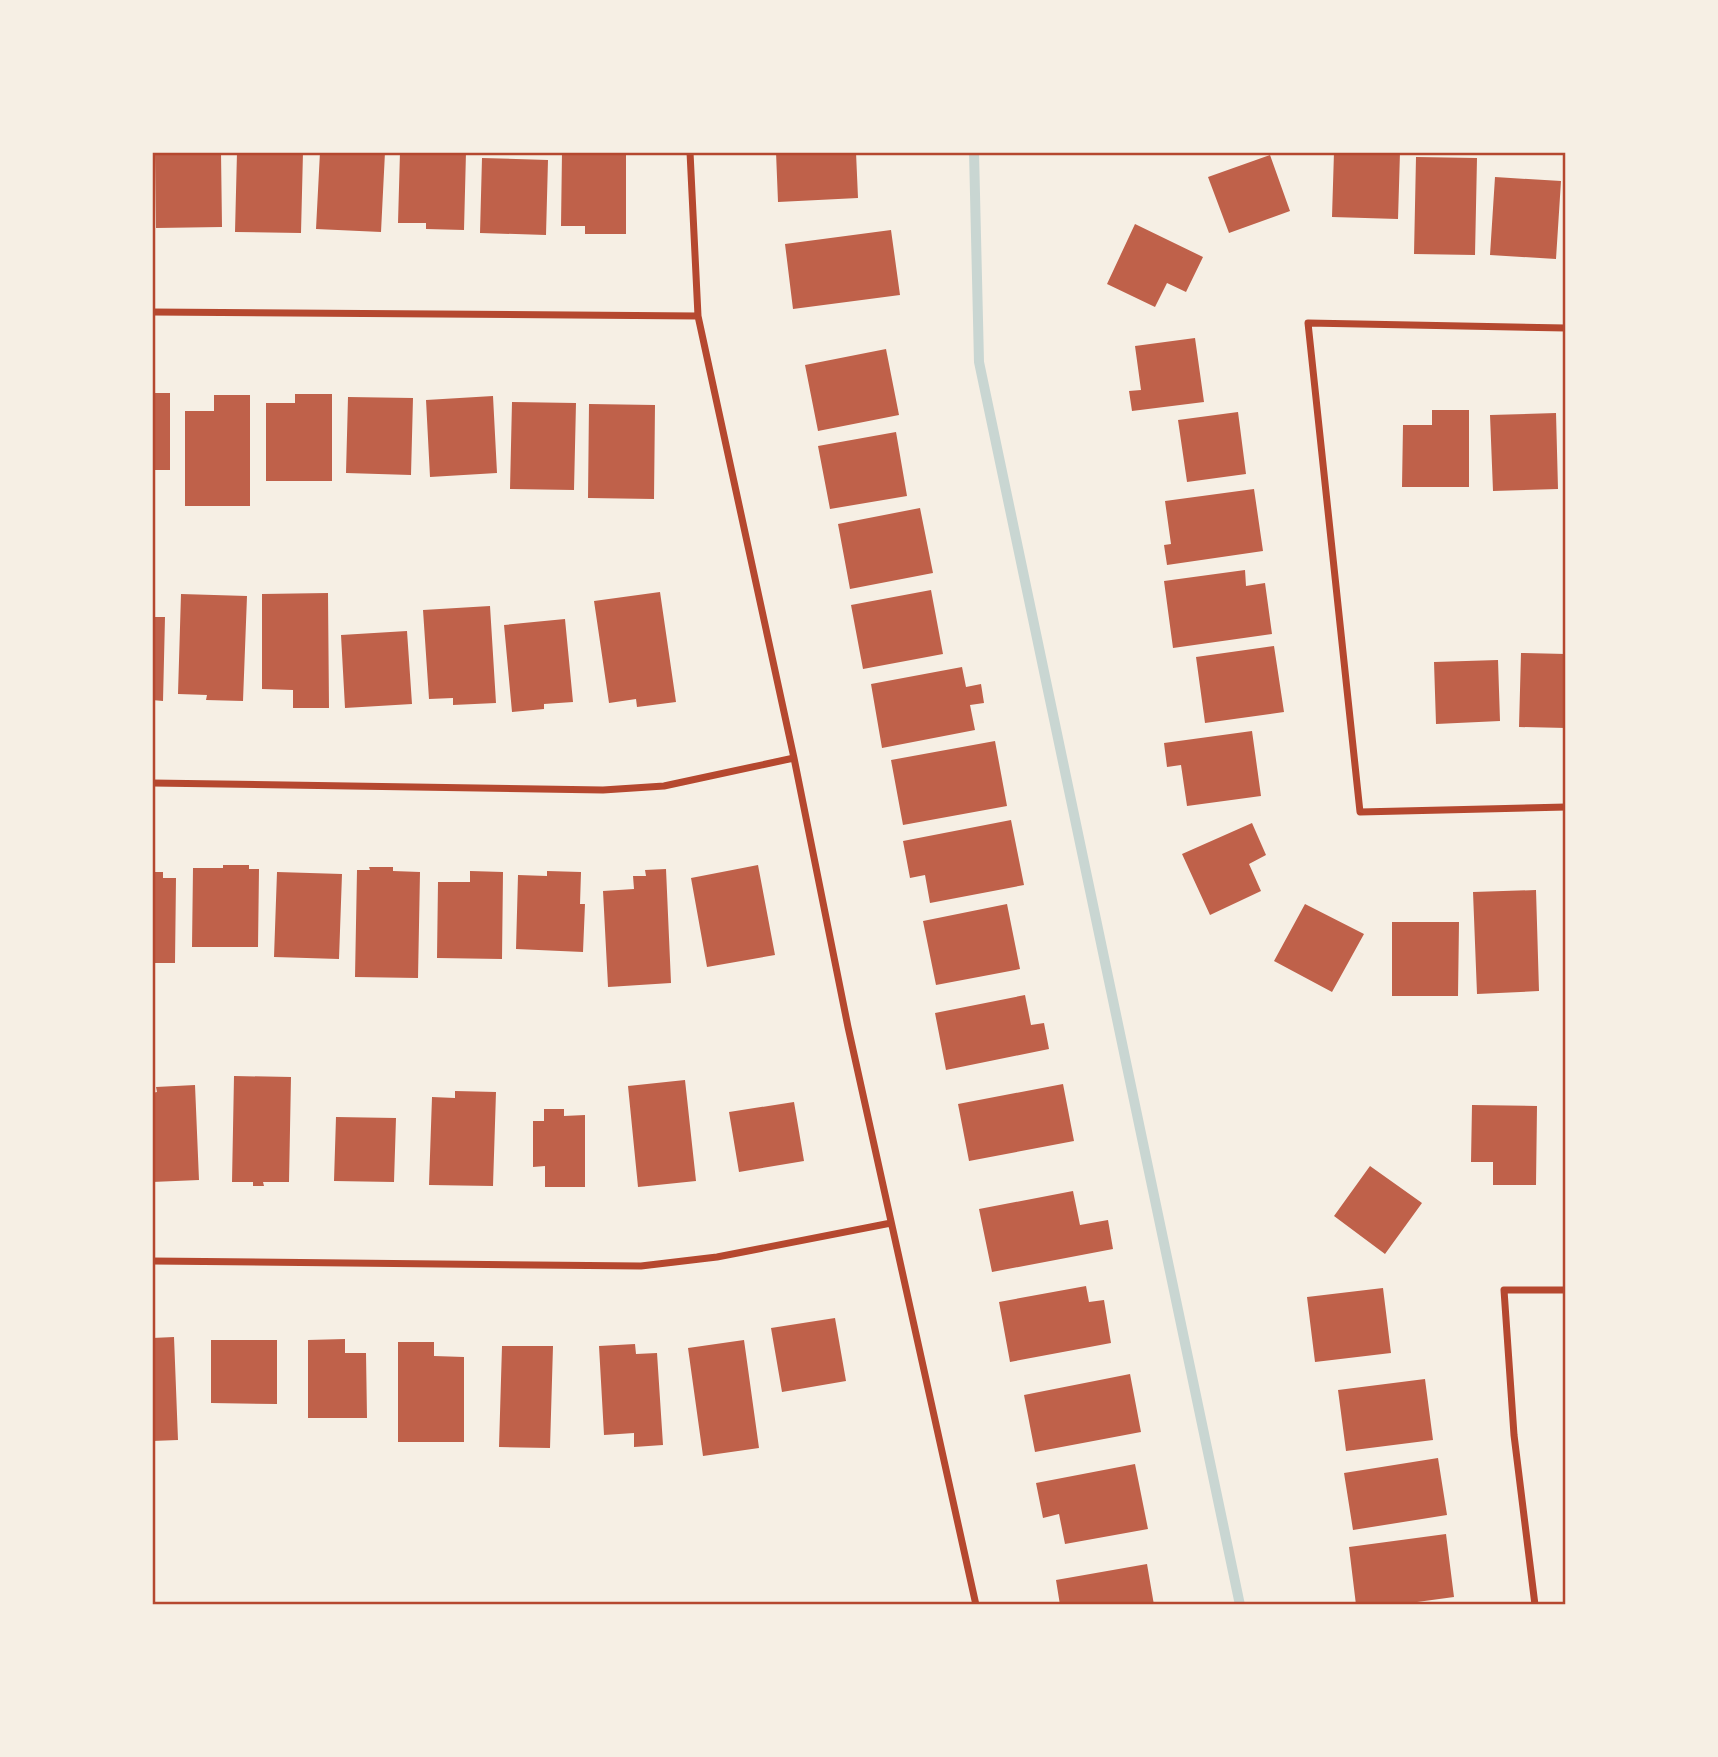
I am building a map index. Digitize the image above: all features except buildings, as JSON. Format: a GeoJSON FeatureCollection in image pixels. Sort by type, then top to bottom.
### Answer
{"type":"FeatureCollection","features":[{"type":"Feature","properties":{"kind":"street"},"geometry":{"type":"LineString","coordinates":[[690,152],[698,316],[794,758],[848,1027],[976,1605]]}},
{"type":"Feature","properties":{"kind":"street"},"geometry":{"type":"LineString","coordinates":[[152,312],[698,316]]}},
{"type":"Feature","properties":{"kind":"street"},"geometry":{"type":"LineString","coordinates":[[1566,328],[1308,323],[1360,812],[1566,807]]}},
{"type":"Feature","properties":{"kind":"street"},"geometry":{"type":"LineString","coordinates":[[152,783],[603,790],[664,786],[794,758]]}},
{"type":"Feature","properties":{"kind":"street"},"geometry":{"type":"LineString","coordinates":[[152,1261],[641,1266],[717,1257],[891,1223]]}},
{"type":"Feature","properties":{"kind":"street"},"geometry":{"type":"LineString","coordinates":[[1535,1605],[1514,1435],[1504,1290],[1566,1290]]}},
{"type":"Feature","properties":{"kind":"waterway"},"geometry":{"type":"LineString","coordinates":[[974,152],[979,362],[1240,1605]]}}]}
